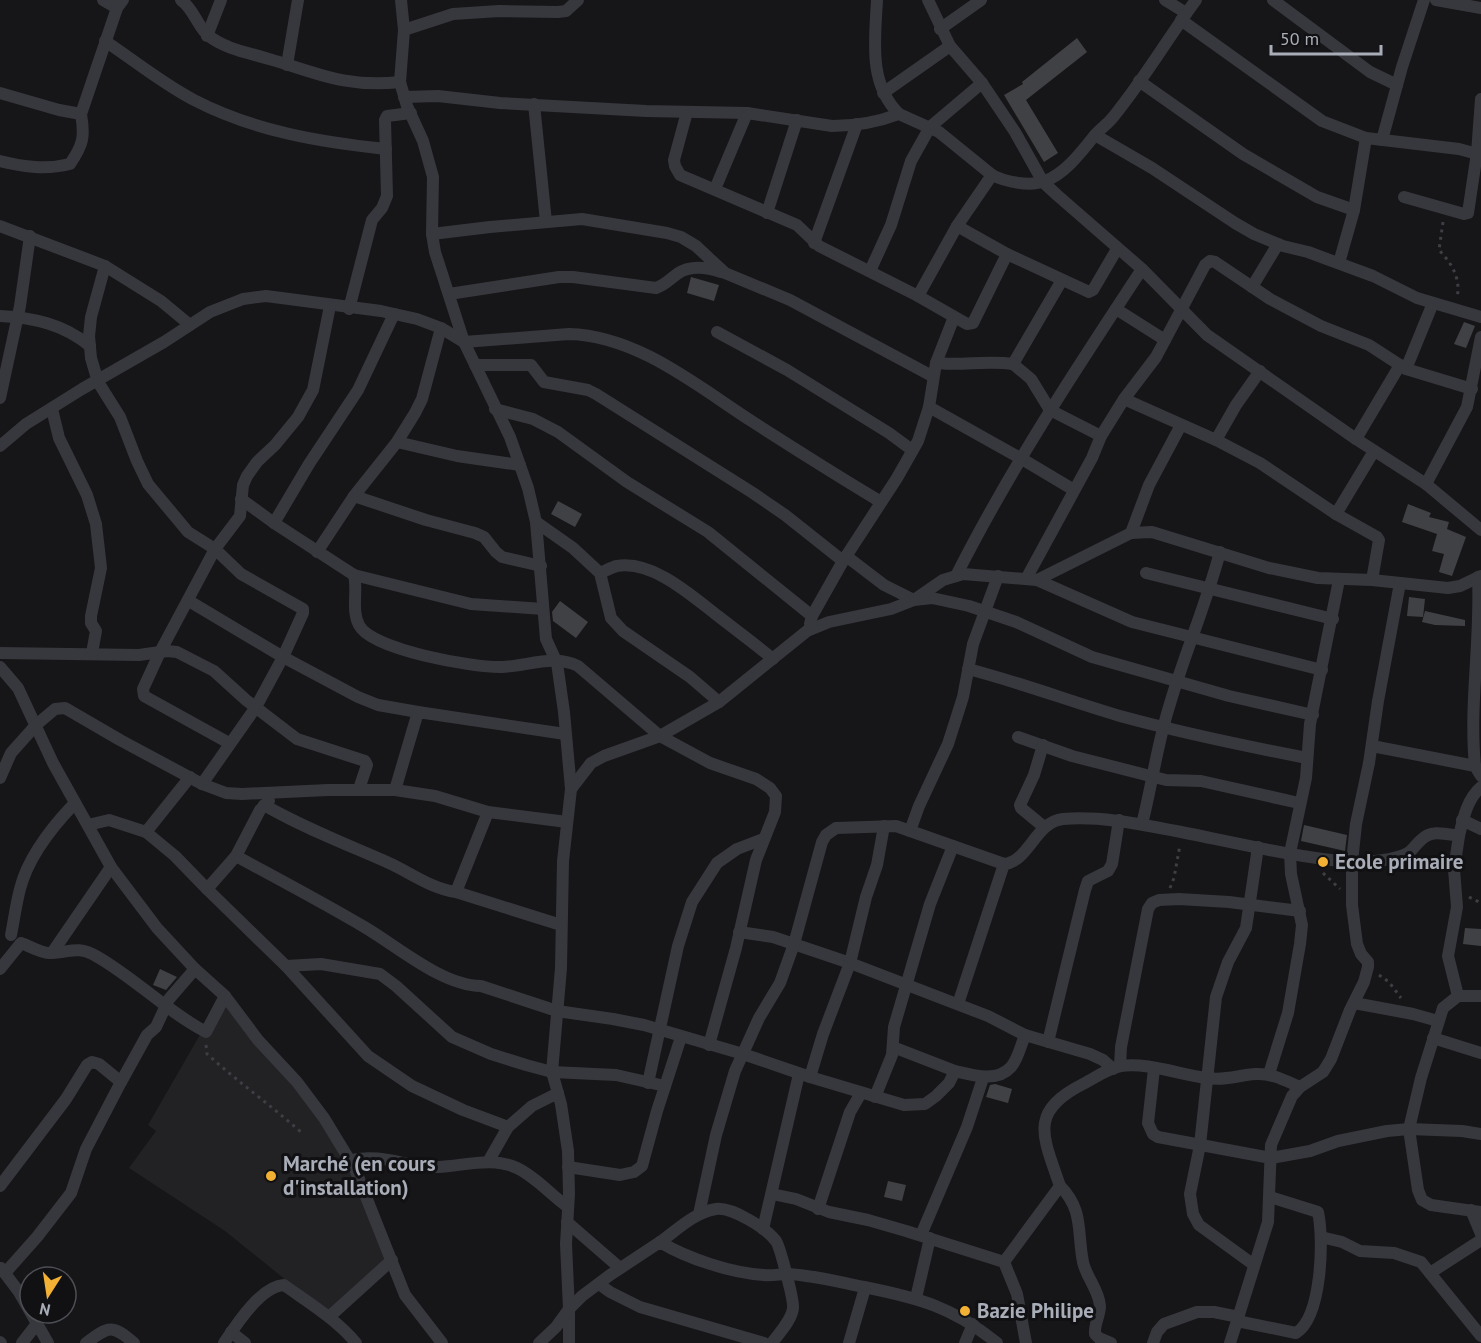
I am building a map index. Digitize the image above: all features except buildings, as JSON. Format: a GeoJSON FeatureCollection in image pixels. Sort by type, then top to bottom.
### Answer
{"type":"FeatureCollection","features":[{"type":"Feature","properties":{"kind":"street"},"geometry":{"type":"LineString","coordinates":[[0,161],[26,167],[52,169],[70,164],[81,147],[84,131],[81,114],[120,4],[103,0]]}},
{"type":"Feature","properties":{"kind":"street"},"geometry":{"type":"LineString","coordinates":[[181,0],[193,10],[207,36],[241,51],[344,81],[364,84],[399,82]]}},
{"type":"Feature","properties":{"kind":"street"},"geometry":{"type":"LineString","coordinates":[[207,36],[221,0]]}},
{"type":"Feature","properties":{"kind":"street"},"geometry":{"type":"LineString","coordinates":[[287,65],[298,0]]}},
{"type":"Feature","properties":{"kind":"street"},"geometry":{"type":"LineString","coordinates":[[401,0],[404,30],[399,82],[423,141],[433,177],[432,234],[435,252],[464,342],[510,437],[520,465],[536,522],[542,566],[546,639],[555,659],[561,684],[571,789],[563,861],[561,968],[552,1072],[558,1092],[568,1151],[569,1343]]}},
{"type":"Feature","properties":{"kind":"street"},"geometry":{"type":"LineString","coordinates":[[404,30],[453,14],[499,10],[566,11],[578,0]]}},
{"type":"Feature","properties":{"kind":"street"},"geometry":{"type":"LineString","coordinates":[[877,0],[875,62],[883,93],[890,106],[899,114],[939,132],[992,175],[1010,181],[1027,183],[1043,182],[1055,176],[1084,151],[1095,135],[1113,118],[1196,0]]}},
{"type":"Feature","properties":{"kind":"street"},"geometry":{"type":"LineString","coordinates":[[928,0],[950,46],[982,83],[1015,132],[1043,182],[1142,269],[1207,335],[1356,439],[1426,484],[1481,530]]}},
{"type":"Feature","properties":{"kind":"street"},"geometry":{"type":"LineString","coordinates":[[940,29],[981,0]]}},
{"type":"Feature","properties":{"kind":"street"},"geometry":{"type":"LineString","coordinates":[[1165,0],[1322,121],[1366,138],[1459,149],[1479,154]]}},
{"type":"Feature","properties":{"kind":"street"},"geometry":{"type":"LineString","coordinates":[[1273,0],[1370,72],[1397,85]]}},
{"type":"Feature","properties":{"kind":"street"},"geometry":{"type":"LineString","coordinates":[[1382,140],[1424,0]]}},
{"type":"Feature","properties":{"kind":"street"},"geometry":{"type":"LineString","coordinates":[[1436,0],[1481,8]]}},
{"type":"Feature","properties":{"kind":"street"},"geometry":{"type":"LineString","coordinates":[[105,41],[184,94],[232,117],[299,137],[386,149]]}},
{"type":"Feature","properties":{"kind":"street"},"geometry":{"type":"LineString","coordinates":[[883,93],[950,46]]}},
{"type":"Feature","properties":{"kind":"street"},"geometry":{"type":"LineString","coordinates":[[1139,81],[1212,134],[1261,164],[1317,197],[1354,210]]}},
{"type":"Feature","properties":{"kind":"street"},"geometry":{"type":"LineString","coordinates":[[870,271],[891,225],[911,161],[930,127],[982,83]]}},
{"type":"Feature","properties":{"kind":"street"},"geometry":{"type":"LineString","coordinates":[[0,93],[81,114]]}},
{"type":"Feature","properties":{"kind":"street"},"geometry":{"type":"LineString","coordinates":[[404,97],[438,96],[478,101],[687,112],[722,111],[832,126],[857,124],[899,114]]}},
{"type":"Feature","properties":{"kind":"street"},"geometry":{"type":"LineString","coordinates":[[1404,197],[1464,214],[1468,213],[1479,154],[1481,99]]}},
{"type":"Feature","properties":{"kind":"street"},"geometry":{"type":"LineString","coordinates":[[534,104],[546,222]]}},
{"type":"Feature","properties":{"kind":"street"},"geometry":{"type":"LineString","coordinates":[[687,112],[675,166],[680,174],[797,225],[814,243],[968,324],[973,323],[1007,254]]}},
{"type":"Feature","properties":{"kind":"street"},"geometry":{"type":"LineString","coordinates":[[349,309],[372,220],[382,208],[387,196],[385,120],[387,116],[411,113]]}},
{"type":"Feature","properties":{"kind":"street"},"geometry":{"type":"LineString","coordinates":[[715,189],[747,113]]}},
{"type":"Feature","properties":{"kind":"street"},"geometry":{"type":"LineString","coordinates":[[767,213],[797,120]]}},
{"type":"Feature","properties":{"kind":"street"},"geometry":{"type":"LineString","coordinates":[[814,243],[857,124]]}},
{"type":"Feature","properties":{"kind":"street"},"geometry":{"type":"LineString","coordinates":[[1095,135],[1152,168],[1235,223],[1278,243],[1373,276],[1417,298],[1481,317]]}},
{"type":"Feature","properties":{"kind":"street"},"geometry":{"type":"LineString","coordinates":[[1339,263],[1354,210],[1366,138]]}},
{"type":"Feature","properties":{"kind":"street"},"geometry":{"type":"LineString","coordinates":[[918,296],[957,226],[992,175]]}},
{"type":"Feature","properties":{"kind":"street"},"geometry":{"type":"LineString","coordinates":[[432,234],[582,219],[681,237],[696,246],[725,273]]}},
{"type":"Feature","properties":{"kind":"street"},"geometry":{"type":"LineString","coordinates":[[0,226],[105,266],[161,301],[190,325]]}},
{"type":"Feature","properties":{"kind":"street"},"geometry":{"type":"LineString","coordinates":[[957,226],[1007,254],[1089,292],[1093,290],[1117,249]]}},
{"type":"Feature","properties":{"kind":"street"},"geometry":{"type":"LineString","coordinates":[[0,398],[17,317],[30,236]]}},
{"type":"Feature","properties":{"kind":"street"},"geometry":{"type":"LineString","coordinates":[[1252,286],[1278,243]]}},
{"type":"Feature","properties":{"kind":"street"},"geometry":{"type":"LineString","coordinates":[[1032,580],[1101,436],[1166,340],[1204,265],[1210,261],[1215,262],[1270,299],[1321,326],[1369,345],[1403,367],[1472,389]]}},
{"type":"Feature","properties":{"kind":"street"},"geometry":{"type":"LineString","coordinates":[[105,266],[91,317],[91,358],[98,382],[120,417],[136,461],[148,484],[188,532],[215,549],[241,574],[303,609],[283,657],[256,707],[202,784]]}},
{"type":"Feature","properties":{"kind":"street"},"geometry":{"type":"LineString","coordinates":[[449,294],[559,277],[656,288],[691,268],[708,268],[790,300],[932,376]]}},
{"type":"Feature","properties":{"kind":"street"},"geometry":{"type":"LineString","coordinates":[[956,576],[988,512],[1050,410],[1142,269]]}},
{"type":"Feature","properties":{"kind":"street"},"geometry":{"type":"LineString","coordinates":[[1012,364],[1062,280]]}},
{"type":"Feature","properties":{"kind":"street"},"geometry":{"type":"LineString","coordinates":[[0,446],[26,424],[210,312],[243,299],[266,296],[417,319],[441,328],[464,342],[581,334],[619,343],[675,372],[881,502]]}},
{"type":"Feature","properties":{"kind":"street"},"geometry":{"type":"LineString","coordinates":[[1356,439],[1403,367],[1433,303]]}},
{"type":"Feature","properties":{"kind":"street"},"geometry":{"type":"LineString","coordinates":[[229,743],[144,696],[143,689],[160,652],[215,549],[240,516],[243,485],[247,476],[298,417],[314,390],[330,306]]}},
{"type":"Feature","properties":{"kind":"street"},"geometry":{"type":"LineString","coordinates":[[1116,309],[1166,340]]}},
{"type":"Feature","properties":{"kind":"street"},"geometry":{"type":"LineString","coordinates":[[274,523],[309,464],[358,390],[394,314]]}},
{"type":"Feature","properties":{"kind":"street"},"geometry":{"type":"LineString","coordinates":[[0,315],[51,322],[90,346]]}},
{"type":"Feature","properties":{"kind":"street"},"geometry":{"type":"LineString","coordinates":[[807,630],[812,616],[844,559],[918,441],[928,407],[932,376],[954,317]]}},
{"type":"Feature","properties":{"kind":"street"},"geometry":{"type":"LineString","coordinates":[[317,552],[354,496],[397,442],[422,399],[441,328]]}},
{"type":"Feature","properties":{"kind":"street"},"geometry":{"type":"LineString","coordinates":[[717,332],[787,370],[889,433],[912,450]]}},
{"type":"Feature","properties":{"kind":"street"},"geometry":{"type":"LineString","coordinates":[[1426,484],[1467,406],[1481,337]]}},
{"type":"Feature","properties":{"kind":"street"},"geometry":{"type":"LineString","coordinates":[[936,363],[952,365],[994,361],[1012,364],[1032,379],[1050,410],[1101,436]]}},
{"type":"Feature","properties":{"kind":"street"},"geometry":{"type":"LineString","coordinates":[[475,365],[531,365],[544,382],[588,390],[596,394],[769,504],[884,585],[914,600],[932,598],[985,611],[1016,622],[1092,657],[1229,696],[1313,715]]}},
{"type":"Feature","properties":{"kind":"street"},"geometry":{"type":"LineString","coordinates":[[1216,440],[1260,370]]}},
{"type":"Feature","properties":{"kind":"street"},"geometry":{"type":"LineString","coordinates":[[1124,399],[1216,440],[1260,463],[1379,540],[1372,580]]}},
{"type":"Feature","properties":{"kind":"street"},"geometry":{"type":"LineString","coordinates":[[928,407],[1074,490]]}},
{"type":"Feature","properties":{"kind":"street"},"geometry":{"type":"LineString","coordinates":[[52,409],[59,438],[87,495],[96,524],[101,568],[91,616],[91,623],[96,631],[92,653]]}},
{"type":"Feature","properties":{"kind":"street"},"geometry":{"type":"LineString","coordinates":[[495,409],[533,419],[558,432],[627,482],[708,532],[812,616]]}},
{"type":"Feature","properties":{"kind":"street"},"geometry":{"type":"LineString","coordinates":[[1131,533],[1149,485],[1181,425]]}},
{"type":"Feature","properties":{"kind":"street"},"geometry":{"type":"LineString","coordinates":[[397,442],[457,456],[520,465]]}},
{"type":"Feature","properties":{"kind":"street"},"geometry":{"type":"LineString","coordinates":[[1336,514],[1374,451]]}},
{"type":"Feature","properties":{"kind":"street"},"geometry":{"type":"LineString","coordinates":[[354,496],[426,520],[475,533],[484,537],[502,557],[542,566]]}},
{"type":"Feature","properties":{"kind":"street"},"geometry":{"type":"LineString","coordinates":[[241,499],[354,575],[471,604],[543,609]]}},
{"type":"Feature","properties":{"kind":"street"},"geometry":{"type":"LineString","coordinates":[[536,522],[573,548],[600,573],[610,618],[623,631],[690,677],[719,702]]}},
{"type":"Feature","properties":{"kind":"street"},"geometry":{"type":"LineString","coordinates":[[1032,580],[1131,533],[1152,532],[1269,568],[1339,580],[1372,580],[1448,588],[1460,586],[1480,576],[1479,664],[1472,711],[1478,771],[1372,746]]}},
{"type":"Feature","properties":{"kind":"street"},"geometry":{"type":"LineString","coordinates":[[1142,824],[1163,727],[1177,680],[1211,589],[1220,552]]}},
{"type":"Feature","properties":{"kind":"street"},"geometry":{"type":"LineString","coordinates":[[600,573],[617,566],[635,567],[659,575],[698,600],[773,659]]}},
{"type":"Feature","properties":{"kind":"street"},"geometry":{"type":"LineString","coordinates":[[1146,573],[1333,619]]}},
{"type":"Feature","properties":{"kind":"street"},"geometry":{"type":"LineString","coordinates":[[571,789],[591,763],[660,736],[719,702],[807,630],[830,622],[891,609],[914,600],[944,580],[963,574],[1032,580],[1132,622],[1322,670]]}},
{"type":"Feature","properties":{"kind":"street"},"geometry":{"type":"LineString","coordinates":[[354,575],[357,587],[355,599],[357,618],[359,625],[367,635],[413,653],[474,666],[529,665],[555,659],[570,662],[578,666],[660,736],[710,763],[756,779],[770,788],[776,796],[775,812],[756,860],[709,1045]]}},
{"type":"Feature","properties":{"kind":"street"},"geometry":{"type":"LineString","coordinates":[[910,831],[948,744],[963,697],[972,644],[998,576]]}},
{"type":"Feature","properties":{"kind":"street"},"geometry":{"type":"LineString","coordinates":[[1269,1074],[1288,1013],[1300,944],[1302,925],[1291,873],[1290,853],[1306,778],[1310,723],[1333,619],[1339,580]]}},
{"type":"Feature","properties":{"kind":"street"},"geometry":{"type":"LineString","coordinates":[[1230,1343],[1268,1222],[1271,1145],[1292,1096],[1300,1087],[1323,1072],[1332,1059],[1353,1003],[1364,982],[1368,966],[1357,944],[1352,905],[1352,862],[1356,824],[1400,583]]}},
{"type":"Feature","properties":{"kind":"street"},"geometry":{"type":"LineString","coordinates":[[189,601],[283,657],[358,697],[378,705],[565,734]]}},
{"type":"Feature","properties":{"kind":"street"},"geometry":{"type":"LineString","coordinates":[[0,653],[139,655],[177,652],[214,671],[297,739],[365,761],[366,765],[359,789]]}},
{"type":"Feature","properties":{"kind":"street"},"geometry":{"type":"LineString","coordinates":[[0,667],[18,688],[74,804],[111,867],[157,928],[195,969],[225,996],[258,1040],[297,1082],[324,1118],[351,1160],[405,1295],[442,1343]]}},
{"type":"Feature","properties":{"kind":"street"},"geometry":{"type":"LineString","coordinates":[[968,669],[1163,727],[1307,758]]}},
{"type":"Feature","properties":{"kind":"street"},"geometry":{"type":"LineString","coordinates":[[0,778],[11,753],[36,725],[55,709],[65,708],[202,784],[226,793],[395,790],[435,795],[488,812],[567,822]]}},
{"type":"Feature","properties":{"kind":"street"},"geometry":{"type":"LineString","coordinates":[[395,790],[418,712]]}},
{"type":"Feature","properties":{"kind":"street"},"geometry":{"type":"LineString","coordinates":[[1017,736],[1072,756],[1166,780],[1201,781],[1299,803]]}},
{"type":"Feature","properties":{"kind":"street"},"geometry":{"type":"LineString","coordinates":[[1043,745],[1034,775],[1020,805],[1044,827]]}},
{"type":"Feature","properties":{"kind":"street"},"geometry":{"type":"LineString","coordinates":[[146,832],[190,777]]}},
{"type":"Feature","properties":{"kind":"street"},"geometry":{"type":"LineString","coordinates":[[1458,996],[1448,956],[1456,907],[1454,869],[1462,820],[1475,792],[1481,787]]}},
{"type":"Feature","properties":{"kind":"street"},"geometry":{"type":"LineString","coordinates":[[207,889],[236,856],[264,805],[280,793]]}},
{"type":"Feature","properties":{"kind":"street"},"geometry":{"type":"LineString","coordinates":[[0,969],[16,939],[20,890],[24,875],[55,823],[74,804]]}},
{"type":"Feature","properties":{"kind":"street"},"geometry":{"type":"LineString","coordinates":[[264,805],[317,833],[441,889],[561,925]]}},
{"type":"Feature","properties":{"kind":"street"},"geometry":{"type":"LineString","coordinates":[[456,892],[488,812]]}},
{"type":"Feature","properties":{"kind":"street"},"geometry":{"type":"LineString","coordinates":[[699,1214],[716,1135],[735,1071],[759,1018],[780,983],[794,944],[822,842],[826,835],[836,828],[896,826],[1004,864],[1011,863],[1017,858],[1044,827],[1055,820],[1064,819],[1119,820],[1290,853],[1352,862],[1400,856],[1410,852],[1423,837],[1434,832],[1459,836]]}},
{"type":"Feature","properties":{"kind":"street"},"geometry":{"type":"LineString","coordinates":[[88,825],[109,820],[146,832],[175,856],[286,966],[368,1056],[412,1086],[463,1110],[508,1126]]}},
{"type":"Feature","properties":{"kind":"street"},"geometry":{"type":"LineString","coordinates":[[1048,1042],[1084,890],[1088,881],[1108,871],[1113,864],[1119,820]]}},
{"type":"Feature","properties":{"kind":"street"},"geometry":{"type":"LineString","coordinates":[[1462,820],[1481,829]]}},
{"type":"Feature","properties":{"kind":"street"},"geometry":{"type":"LineString","coordinates":[[763,1230],[804,1075],[823,1034],[850,963],[866,897],[877,865],[884,826]]}},
{"type":"Feature","properties":{"kind":"street"},"geometry":{"type":"LineString","coordinates":[[648,1083],[681,932],[692,902],[717,863],[737,849],[764,839]]}},
{"type":"Feature","properties":{"kind":"street"},"geometry":{"type":"LineString","coordinates":[[875,1098],[893,1047],[894,1027],[930,904],[953,846]]}},
{"type":"Feature","properties":{"kind":"street"},"geometry":{"type":"LineString","coordinates":[[1254,1265],[1202,1228],[1195,1218],[1191,1190],[1200,1145],[1216,997],[1228,962],[1246,928],[1258,847]]}},
{"type":"Feature","properties":{"kind":"street"},"geometry":{"type":"LineString","coordinates":[[236,856],[367,929],[424,966],[471,986],[481,987],[557,1011],[627,1021],[743,1054],[875,1098],[904,1105],[925,1104],[949,1083],[955,1071]]}},
{"type":"Feature","properties":{"kind":"street"},"geometry":{"type":"LineString","coordinates":[[958,1004],[1004,864]]}},
{"type":"Feature","properties":{"kind":"street"},"geometry":{"type":"LineString","coordinates":[[52,953],[111,867]]}},
{"type":"Feature","properties":{"kind":"street"},"geometry":{"type":"LineString","coordinates":[[1110,1343],[1095,1334],[1099,1303],[1083,1263],[1080,1228],[1075,1208],[1069,1195],[1060,1186],[1046,1139],[1044,1124],[1047,1114],[1052,1105],[1066,1093],[1116,1067],[1148,909],[1152,903],[1159,900],[1179,899],[1300,911]]}},
{"type":"Feature","properties":{"kind":"street"},"geometry":{"type":"LineString","coordinates":[[0,927],[16,939],[47,953],[74,949],[96,956],[184,1020],[206,1032],[225,996]]}},
{"type":"Feature","properties":{"kind":"street"},"geometry":{"type":"LineString","coordinates":[[739,933],[772,937],[850,963],[988,1016],[1024,1035],[1090,1054],[1116,1067],[1154,1069],[1226,1080],[1269,1074],[1300,1087]]}},
{"type":"Feature","properties":{"kind":"street"},"geometry":{"type":"LineString","coordinates":[[286,966],[321,964],[380,974],[452,1037],[491,1054],[552,1072],[616,1075],[665,1086]]}},
{"type":"Feature","properties":{"kind":"street"},"geometry":{"type":"LineString","coordinates":[[18,1291],[2,1270],[37,1237],[71,1193],[86,1149],[147,1035],[156,1027],[165,1005],[195,969]]}},
{"type":"Feature","properties":{"kind":"street"},"geometry":{"type":"LineString","coordinates":[[1481,996],[1458,996],[1443,1008],[1409,1129],[1418,1190],[1422,1200],[1431,1204],[1476,1211],[1481,1234]]}},
{"type":"Feature","properties":{"kind":"street"},"geometry":{"type":"LineString","coordinates":[[1353,1003],[1438,1021]]}},
{"type":"Feature","properties":{"kind":"street"},"geometry":{"type":"LineString","coordinates":[[893,1047],[955,1071],[983,1078],[995,1076],[1011,1067],[1024,1035]]}},
{"type":"Feature","properties":{"kind":"street"},"geometry":{"type":"LineString","coordinates":[[568,1167],[620,1175],[638,1170],[644,1162],[681,1037]]}},
{"type":"Feature","properties":{"kind":"street"},"geometry":{"type":"LineString","coordinates":[[1433,1038],[1481,1053]]}},
{"type":"Feature","properties":{"kind":"street"},"geometry":{"type":"LineString","coordinates":[[0,1186],[66,1099],[87,1065],[92,1062],[99,1064],[121,1082]]}},
{"type":"Feature","properties":{"kind":"street"},"geometry":{"type":"LineString","coordinates":[[1154,1069],[1148,1123],[1152,1134],[1200,1145],[1271,1158],[1310,1151],[1362,1136],[1409,1129],[1481,1134]]}},
{"type":"Feature","properties":{"kind":"street"},"geometry":{"type":"LineString","coordinates":[[916,1298],[925,1237],[983,1078]]}},
{"type":"Feature","properties":{"kind":"street"},"geometry":{"type":"LineString","coordinates":[[488,1162],[508,1126],[532,1106],[558,1092]]}},
{"type":"Feature","properties":{"kind":"street"},"geometry":{"type":"LineString","coordinates":[[818,1209],[850,1112],[861,1093]]}},
{"type":"Feature","properties":{"kind":"street"},"geometry":{"type":"LineString","coordinates":[[351,1160],[379,1157],[436,1167],[488,1162],[517,1167],[568,1207]]}},
{"type":"Feature","properties":{"kind":"street"},"geometry":{"type":"LineString","coordinates":[[1004,1262],[1060,1186]]}},
{"type":"Feature","properties":{"kind":"street"},"geometry":{"type":"LineString","coordinates":[[772,1194],[796,1199],[818,1209],[868,1220],[1004,1262],[1015,1288],[1026,1343]]}},
{"type":"Feature","properties":{"kind":"street"},"geometry":{"type":"LineString","coordinates":[[1153,1343],[1157,1332],[1164,1324],[1197,1312],[1214,1312],[1295,1333],[1301,1330],[1315,1298],[1320,1270],[1321,1237],[1318,1212],[1270,1197]]}},
{"type":"Feature","properties":{"kind":"street"},"geometry":{"type":"LineString","coordinates":[[539,1343],[556,1327],[569,1309],[599,1284],[699,1214],[714,1209],[739,1215],[773,1237],[779,1246],[793,1309],[790,1318],[772,1343]]}},
{"type":"Feature","properties":{"kind":"street"},"geometry":{"type":"LineString","coordinates":[[567,1222],[620,1268]]}},
{"type":"Feature","properties":{"kind":"street"},"geometry":{"type":"LineString","coordinates":[[1321,1237],[1342,1242],[1360,1251],[1394,1253],[1423,1264],[1481,1336]]}},
{"type":"Feature","properties":{"kind":"street"},"geometry":{"type":"LineString","coordinates":[[1430,1273],[1481,1240]]}},
{"type":"Feature","properties":{"kind":"street"},"geometry":{"type":"LineString","coordinates":[[660,1242],[696,1258],[737,1270],[763,1275],[785,1274],[916,1298],[951,1311],[998,1343]]}},
{"type":"Feature","properties":{"kind":"street"},"geometry":{"type":"LineString","coordinates":[[329,1317],[392,1260]]}},
{"type":"Feature","properties":{"kind":"street"},"geometry":{"type":"LineString","coordinates":[[599,1284],[640,1307],[764,1343]]}},
{"type":"Feature","properties":{"kind":"street"},"geometry":{"type":"LineString","coordinates":[[224,1343],[251,1306],[278,1285],[284,1285],[329,1317],[356,1343]]}},
{"type":"Feature","properties":{"kind":"street"},"geometry":{"type":"LineString","coordinates":[[849,1343],[865,1288]]}},
{"type":"Feature","properties":{"kind":"street"},"geometry":{"type":"LineString","coordinates":[[965,1343],[972,1324]]}},
{"type":"Feature","properties":{"kind":"street"},"geometry":{"type":"LineString","coordinates":[[22,1343],[36,1325],[48,1343]]}},
{"type":"Feature","properties":{"kind":"street"},"geometry":{"type":"LineString","coordinates":[[87,1343],[105,1329],[111,1328],[120,1330],[134,1343]]}},
{"type":"Feature","properties":{"kind":"street"},"geometry":{"type":"LineString","coordinates":[[231,1332],[245,1343]]}},
{"type":"Feature","properties":{"kind":"path"},"geometry":{"type":"LineString","coordinates":[[1445,208],[1439,250],[1454,269],[1459,289],[1454,310]]}},
{"type":"Feature","properties":{"kind":"path"},"geometry":{"type":"LineString","coordinates":[[1159,900],[1172,885],[1182,832]]}},
{"type":"Feature","properties":{"kind":"path"},"geometry":{"type":"LineString","coordinates":[[1316,869],[1340,888],[1352,905]]}},
{"type":"Feature","properties":{"kind":"path"},"geometry":{"type":"LineString","coordinates":[[1368,966],[1389,982],[1413,1014]]}},
{"type":"Feature","properties":{"kind":"path"},"geometry":{"type":"LineString","coordinates":[[206,1032],[207,1054],[303,1134]]}},
{"type":"Feature","properties":{"kind":"shaded area"},"geometry":{"type":"Polygon","coordinates":[[[224,993],[333,1127],[394,1259],[333,1318],[225,1231],[129,1168],[156,1131],[148,1125],[224,993]]]}},
{"type":"Feature","properties":{"kind":"place","name":"Ecole primaire"},"geometry":{"type":"Point","coordinates":[1323,862]}},
{"type":"Feature","properties":{"kind":"place","name":"Marché (en cours d'installation)"},"geometry":{"type":"Point","coordinates":[271,1176]}},
{"type":"Feature","properties":{"kind":"place","name":"Bazie Philipe"},"geometry":{"type":"Point","coordinates":[965,1311]}}]}
